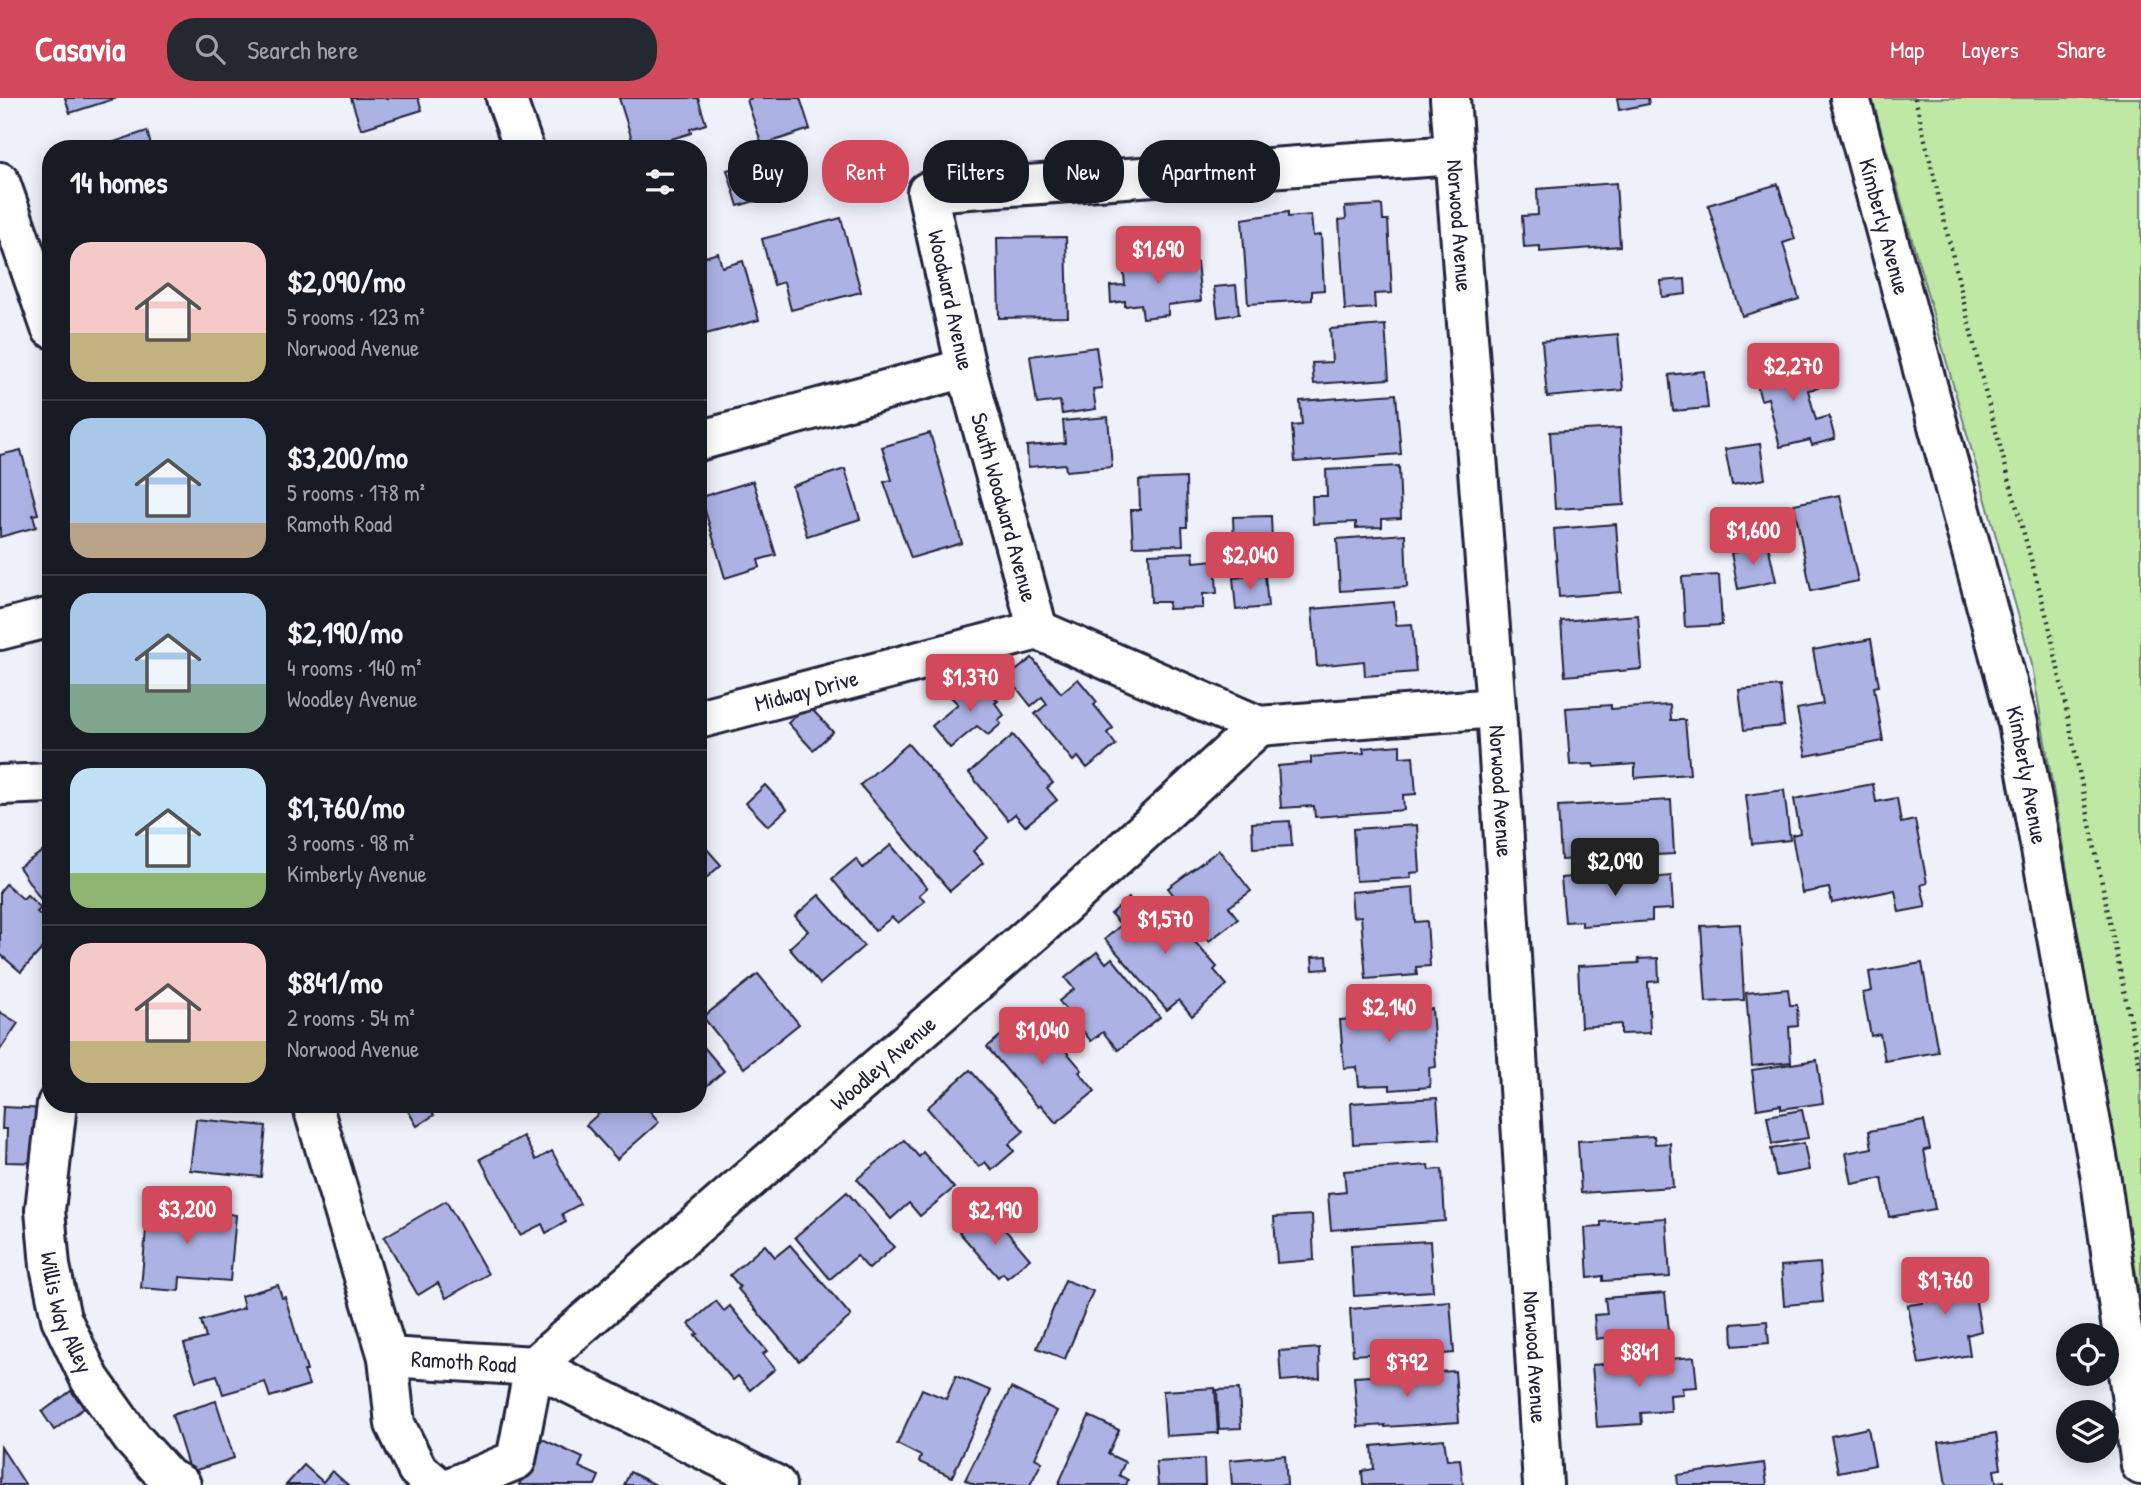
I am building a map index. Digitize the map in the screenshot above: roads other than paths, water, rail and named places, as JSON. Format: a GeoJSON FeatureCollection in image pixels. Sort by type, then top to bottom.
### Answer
{"type":"FeatureCollection","features":[{"type":"Feature","properties":{"kind":"street"},"geometry":{"type":"LineString","coordinates":[[506,98],[521,140]]}},
{"type":"Feature","properties":{"kind":"street","name":"Norwood Avenue"},"geometry":{"type":"LineString","coordinates":[[1450,98],[1496,708],[1543,1485]]}},
{"type":"Feature","properties":{"kind":"street","name":"Kimberly Avenue"},"geometry":{"type":"LineString","coordinates":[[1850,98],[2018,723],[2100,1173],[2141,1465]]}},
{"type":"Feature","properties":{"kind":"street","name":"Woodward Avenue"},"geometry":{"type":"LineString","coordinates":[[707,439],[966,368],[927,192],[1455,155]]}},
{"type":"Feature","properties":{"kind":"street"},"geometry":{"type":"LineString","coordinates":[[0,182],[42,302]]}},
{"type":"Feature","properties":{"kind":"street","name":"South Woodward Avenue"},"geometry":{"type":"LineString","coordinates":[[966,368],[1038,630],[1259,726],[1496,708]]}},
{"type":"Feature","properties":{"kind":"street"},"geometry":{"type":"LineString","coordinates":[[0,630],[42,619]]}},
{"type":"Feature","properties":{"kind":"street","name":"Midway Drive"},"geometry":{"type":"LineString","coordinates":[[707,717],[1038,630]]}},
{"type":"Feature","properties":{"kind":"street","name":"Woodley Avenue"},"geometry":{"type":"LineString","coordinates":[[534,1366],[1033,933],[1259,726]]}},
{"type":"Feature","properties":{"kind":"street"},"geometry":{"type":"LineString","coordinates":[[0,785],[42,783]]}},
{"type":"Feature","properties":{"kind":"street","name":"Willis Way Alley"},"geometry":{"type":"LineString","coordinates":[[56,1113],[46,1210],[50,1266],[61,1318],[90,1379],[132,1438],[168,1478],[181,1485]]}},
{"type":"Feature","properties":{"kind":"street","name":"Ramoth Road"},"geometry":{"type":"LineString","coordinates":[[315,1113],[388,1357],[534,1366],[776,1485]]}},
{"type":"Feature","properties":{"kind":"street"},"geometry":{"type":"LineString","coordinates":[[388,1357],[395,1424],[416,1469],[436,1485]]}},
{"type":"Feature","properties":{"kind":"street"},"geometry":{"type":"LineString","coordinates":[[456,1485],[516,1460],[534,1366]]}}]}
